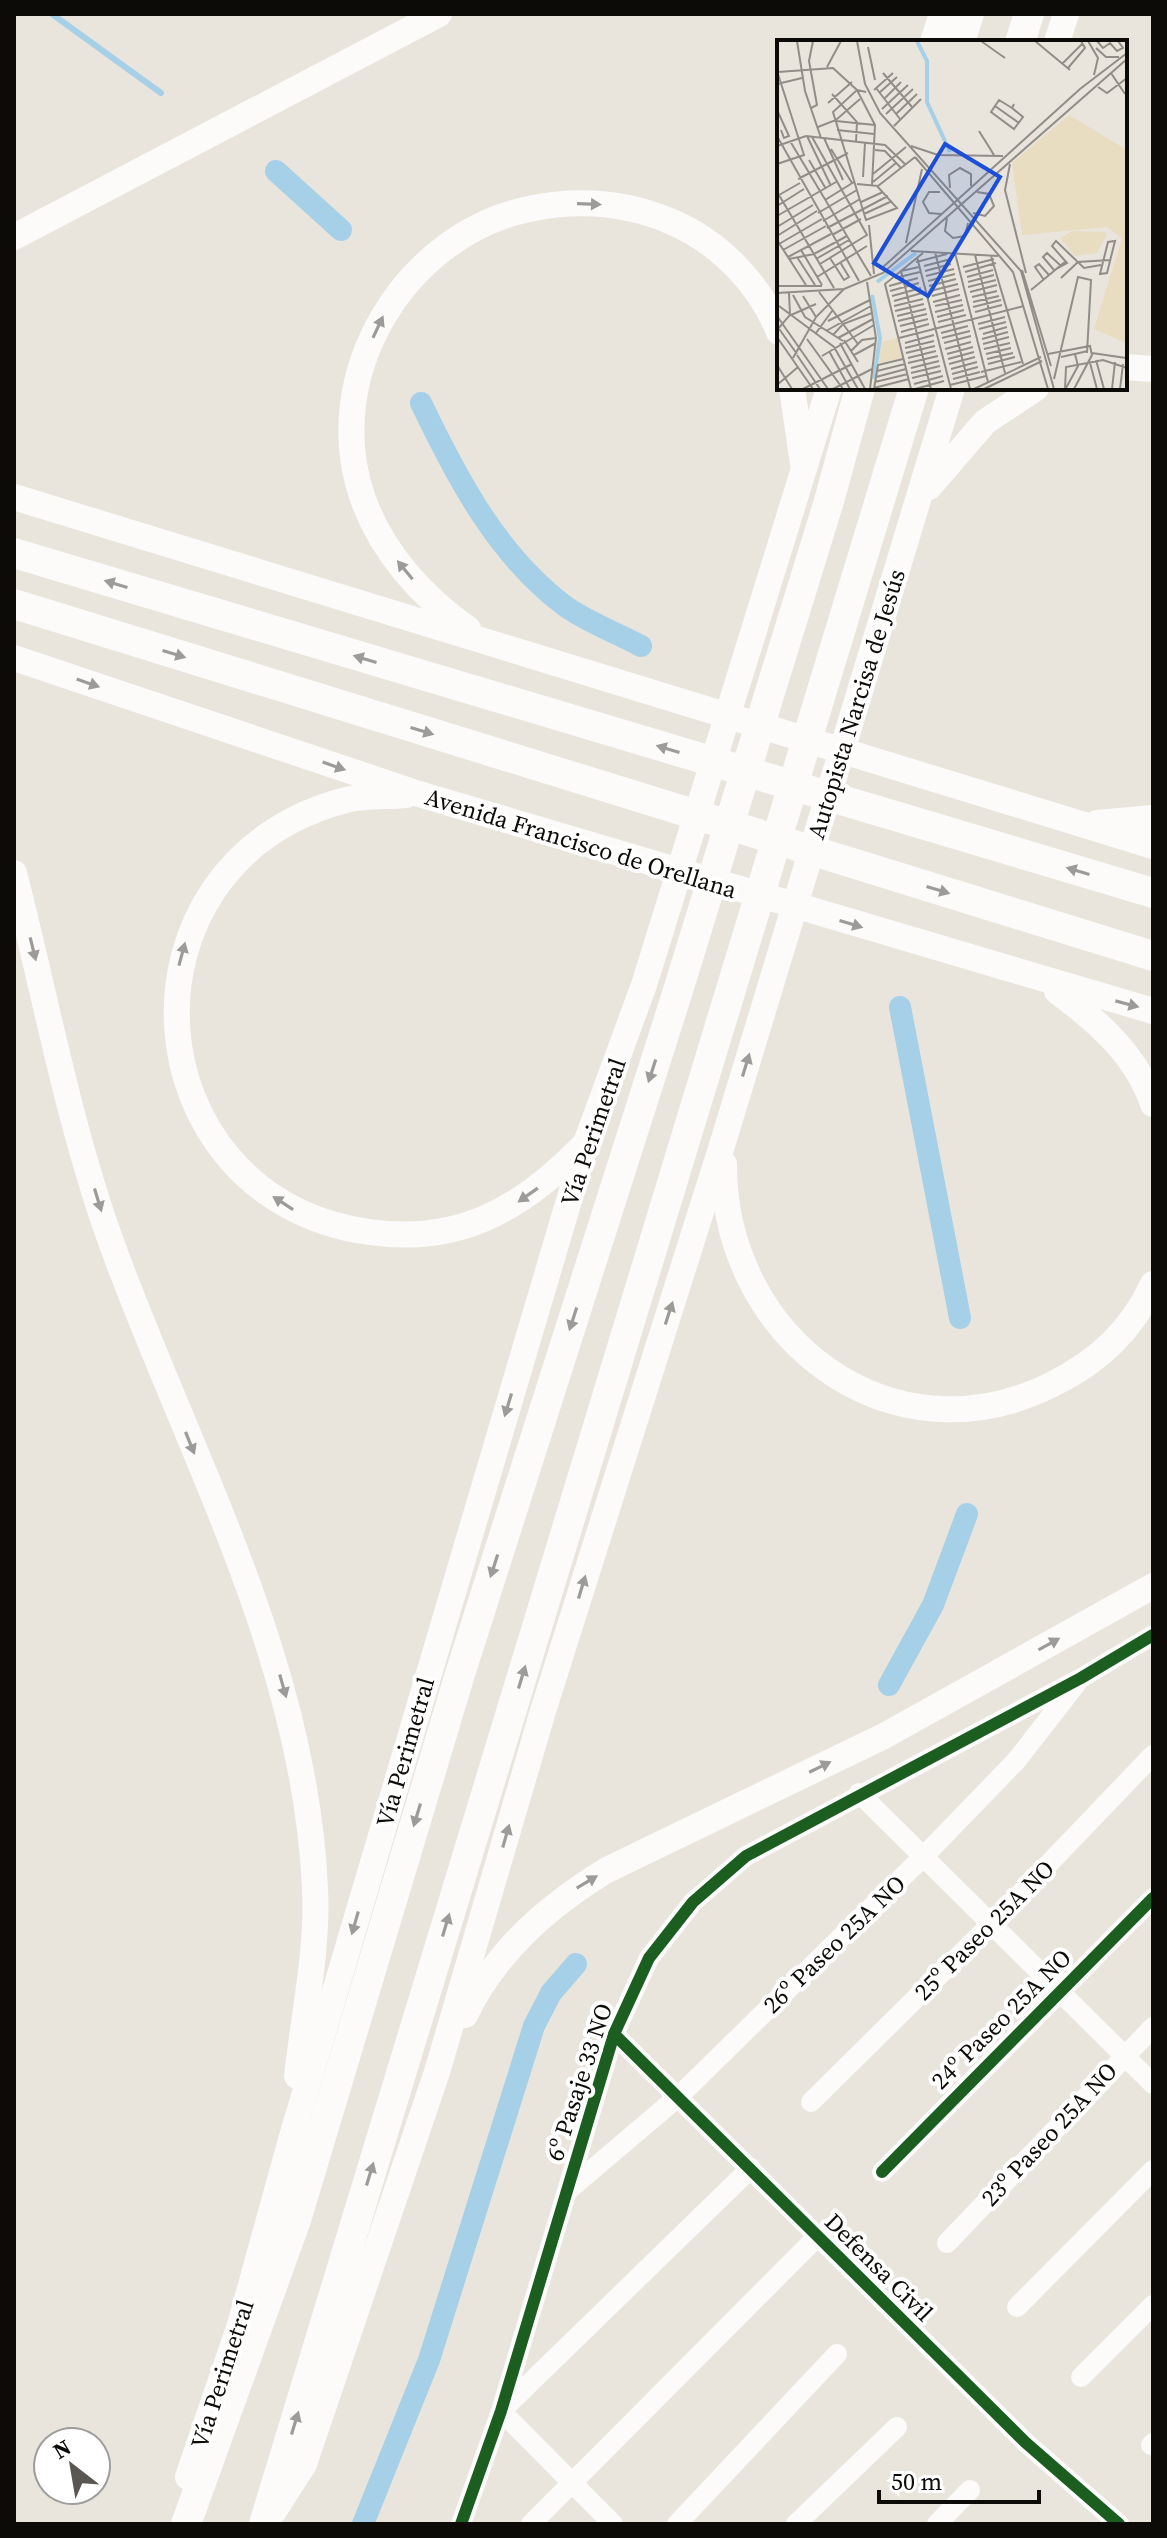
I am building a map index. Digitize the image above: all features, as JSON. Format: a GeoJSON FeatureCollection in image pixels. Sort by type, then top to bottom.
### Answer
{"type":"FeatureCollection","features":[{"type":"Feature","properties":{"kind":"highway"},"geometry":{"type":"LineString","coordinates":[[961,40],[969,14]]}},
{"type":"Feature","properties":{"kind":"highway"},"geometry":{"type":"LineString","coordinates":[[1021,40],[1029,14]]}},
{"type":"Feature","properties":{"kind":"highway","name":"Vía Perimetral"},"geometry":{"type":"LineString","coordinates":[[184,2524],[296,2220],[460,1674],[676,997],[829,501],[859,390]]}},
{"type":"Feature","properties":{"kind":"highway","name":"Autopista Narcisa de Jesús"},"geometry":{"type":"LineString","coordinates":[[265,2524],[913,390]]}},
{"type":"Feature","properties":{"kind":"highway"},"geometry":{"type":"LineString","coordinates":[[14,553],[1153,893]]}},
{"type":"Feature","properties":{"kind":"highway"},"geometry":{"type":"LineString","coordinates":[[14,604],[1153,956]]}},
{"type":"Feature","properties":{"kind":"main road"},"geometry":{"type":"LineString","coordinates":[[14,237],[439,14]]}},
{"type":"Feature","properties":{"kind":"main road"},"geometry":{"type":"LineString","coordinates":[[934,40],[942,14]]}},
{"type":"Feature","properties":{"kind":"main road"},"geometry":{"type":"LineString","coordinates":[[1058,40],[1066,14]]}},
{"type":"Feature","properties":{"kind":"main road"},"geometry":{"type":"LineString","coordinates":[[484,640],[431,601],[397,560],[372,519],[357,473],[353,418],[363,364],[384,314],[410,276],[454,239],[508,214],[566,203],[628,207],[683,227],[705,241],[750,281],[777,328]]}},
{"type":"Feature","properties":{"kind":"main road"},"geometry":{"type":"LineString","coordinates":[[1127,367],[1153,369]]}},
{"type":"Feature","properties":{"kind":"main road"},"geometry":{"type":"LineString","coordinates":[[792,390],[801,482]]}},
{"type":"Feature","properties":{"kind":"main road"},"geometry":{"type":"LineString","coordinates":[[801,482],[828,390]]}},
{"type":"Feature","properties":{"kind":"main road","name":"Autopista Narcisa de Jesús"},"geometry":{"type":"LineString","coordinates":[[724,1139],[951,390]]}},
{"type":"Feature","properties":{"kind":"main road"},"geometry":{"type":"LineString","coordinates":[[919,500],[962,444],[985,422],[1033,390]]}},
{"type":"Feature","properties":{"kind":"main road","name":"Vía Perimetral"},"geometry":{"type":"LineString","coordinates":[[184,2524],[185,2484],[240,2325],[291,2140],[586,1143],[644,985],[801,482]]}},
{"type":"Feature","properties":{"kind":"main road"},"geometry":{"type":"LineString","coordinates":[[14,497],[1153,846]]}},
{"type":"Feature","properties":{"kind":"main road","name":"Avenida Francisco de Orellana"},"geometry":{"type":"LineString","coordinates":[[14,658],[419,794],[1153,1011]]}},
{"type":"Feature","properties":{"kind":"main road"},"geometry":{"type":"LineString","coordinates":[[419,794],[348,799],[316,810],[259,844],[213,890],[187,938],[178,970],[175,1000],[181,1061],[200,1115],[237,1165],[278,1201],[329,1225],[391,1236],[455,1229],[508,1209],[554,1176],[586,1143]]}},
{"type":"Feature","properties":{"kind":"main road"},"geometry":{"type":"LineString","coordinates":[[1082,825],[1153,818]]}},
{"type":"Feature","properties":{"kind":"main road"},"geometry":{"type":"LineString","coordinates":[[14,873],[78,1136],[113,1247],[268,1640],[294,1730],[311,1830],[315,1943],[291,2140]]}},
{"type":"Feature","properties":{"kind":"main road"},"geometry":{"type":"LineString","coordinates":[[1044,981],[1108,1033],[1140,1073],[1153,1104]]}},
{"type":"Feature","properties":{"kind":"main road"},"geometry":{"type":"LineString","coordinates":[[265,2524],[304,2464],[437,2072],[543,1711],[724,1139]]}},
{"type":"Feature","properties":{"kind":"main road"},"geometry":{"type":"LineString","coordinates":[[724,1139],[724,1199],[734,1247],[744,1271],[773,1318],[791,1338],[814,1360],[862,1390],[920,1406],[982,1408],[1009,1402],[1072,1375],[1098,1357],[1141,1310],[1153,1284]]}},
{"type":"Feature","properties":{"kind":"main road"},"geometry":{"type":"LineString","coordinates":[[437,2072],[474,1997],[497,1963],[538,1919],[571,1891],[607,1870],[884,1736],[1153,1586]]}},
{"type":"Feature","properties":{"kind":"street","name":"6º Pasaje 33 NO"},"geometry":{"type":"LineString","coordinates":[[461,2524],[501,2411],[614,2034],[649,1958],[693,1902],[746,1856],[859,1793],[1081,1678],[1153,1635]]}},
{"type":"Feature","properties":{"kind":"street","name":"26º Paseo 25A NO"},"geometry":{"type":"LineString","coordinates":[[567,2191],[679,2096],[924,1856],[1016,1761],[1081,1678]]}},
{"type":"Feature","properties":{"kind":"street","name":"25º Paseo 25A NO"},"geometry":{"type":"LineString","coordinates":[[811,2102],[991,1924],[1153,1755]]}},
{"type":"Feature","properties":{"kind":"street"},"geometry":{"type":"LineString","coordinates":[[859,1793],[1153,2084]]}},
{"type":"Feature","properties":{"kind":"street","name":"24º Paseo 25A NO"},"geometry":{"type":"LineString","coordinates":[[882,2172],[1153,1898]]}},
{"type":"Feature","properties":{"kind":"street","name":"23º Paseo 25A NO"},"geometry":{"type":"LineString","coordinates":[[947,2243],[1153,2027]]}},
{"type":"Feature","properties":{"kind":"street","name":"Defensa Civil"},"geometry":{"type":"LineString","coordinates":[[614,2034],[1025,2442],[1119,2524]]}},
{"type":"Feature","properties":{"kind":"street"},"geometry":{"type":"LineString","coordinates":[[613,2524],[570,2485],[501,2411],[751,2168]]}},
{"type":"Feature","properties":{"kind":"street"},"geometry":{"type":"LineString","coordinates":[[1017,2307],[1153,2170]]}},
{"type":"Feature","properties":{"kind":"street"},"geometry":{"type":"LineString","coordinates":[[531,2524],[817,2237]]}},
{"type":"Feature","properties":{"kind":"street"},"geometry":{"type":"LineString","coordinates":[[1081,2377],[1153,2305]]}},
{"type":"Feature","properties":{"kind":"street"},"geometry":{"type":"LineString","coordinates":[[677,2524],[837,2354]]}},
{"type":"Feature","properties":{"kind":"street"},"geometry":{"type":"LineString","coordinates":[[796,2524],[897,2427]]}},
{"type":"Feature","properties":{"kind":"street"},"geometry":{"type":"LineString","coordinates":[[937,2524],[970,2490]]}},
{"type":"Feature","properties":{"kind":"waterway"},"geometry":{"type":"LineString","coordinates":[[52,14],[161,93]]}},
{"type":"Feature","properties":{"kind":"waterway"},"geometry":{"type":"LineString","coordinates":[[276,171],[341,230]]}},
{"type":"Feature","properties":{"kind":"waterway"},"geometry":{"type":"LineString","coordinates":[[421,403],[464,487],[519,563],[565,606],[641,646]]}},
{"type":"Feature","properties":{"kind":"waterway"},"geometry":{"type":"LineString","coordinates":[[900,1007],[960,1318]]}},
{"type":"Feature","properties":{"kind":"waterway"},"geometry":{"type":"LineString","coordinates":[[889,1685],[933,1605],[967,1514]]}},
{"type":"Feature","properties":{"kind":"waterway"},"geometry":{"type":"LineString","coordinates":[[363,2524],[429,2360],[534,2026],[551,1993],[576,1964]]}},
{"type":"Feature","properties":{"kind":"cycle path"},"geometry":{"type":"LineString","coordinates":[[461,2524],[501,2411],[614,2034],[649,1958],[693,1902],[746,1856],[1081,1678],[1153,1635]]}},
{"type":"Feature","properties":{"kind":"cycle path"},"geometry":{"type":"LineString","coordinates":[[882,2172],[1153,1898]]}},
{"type":"Feature","properties":{"kind":"cycle path"},"geometry":{"type":"LineString","coordinates":[[614,2034],[1025,2442],[1119,2524]]}}]}
